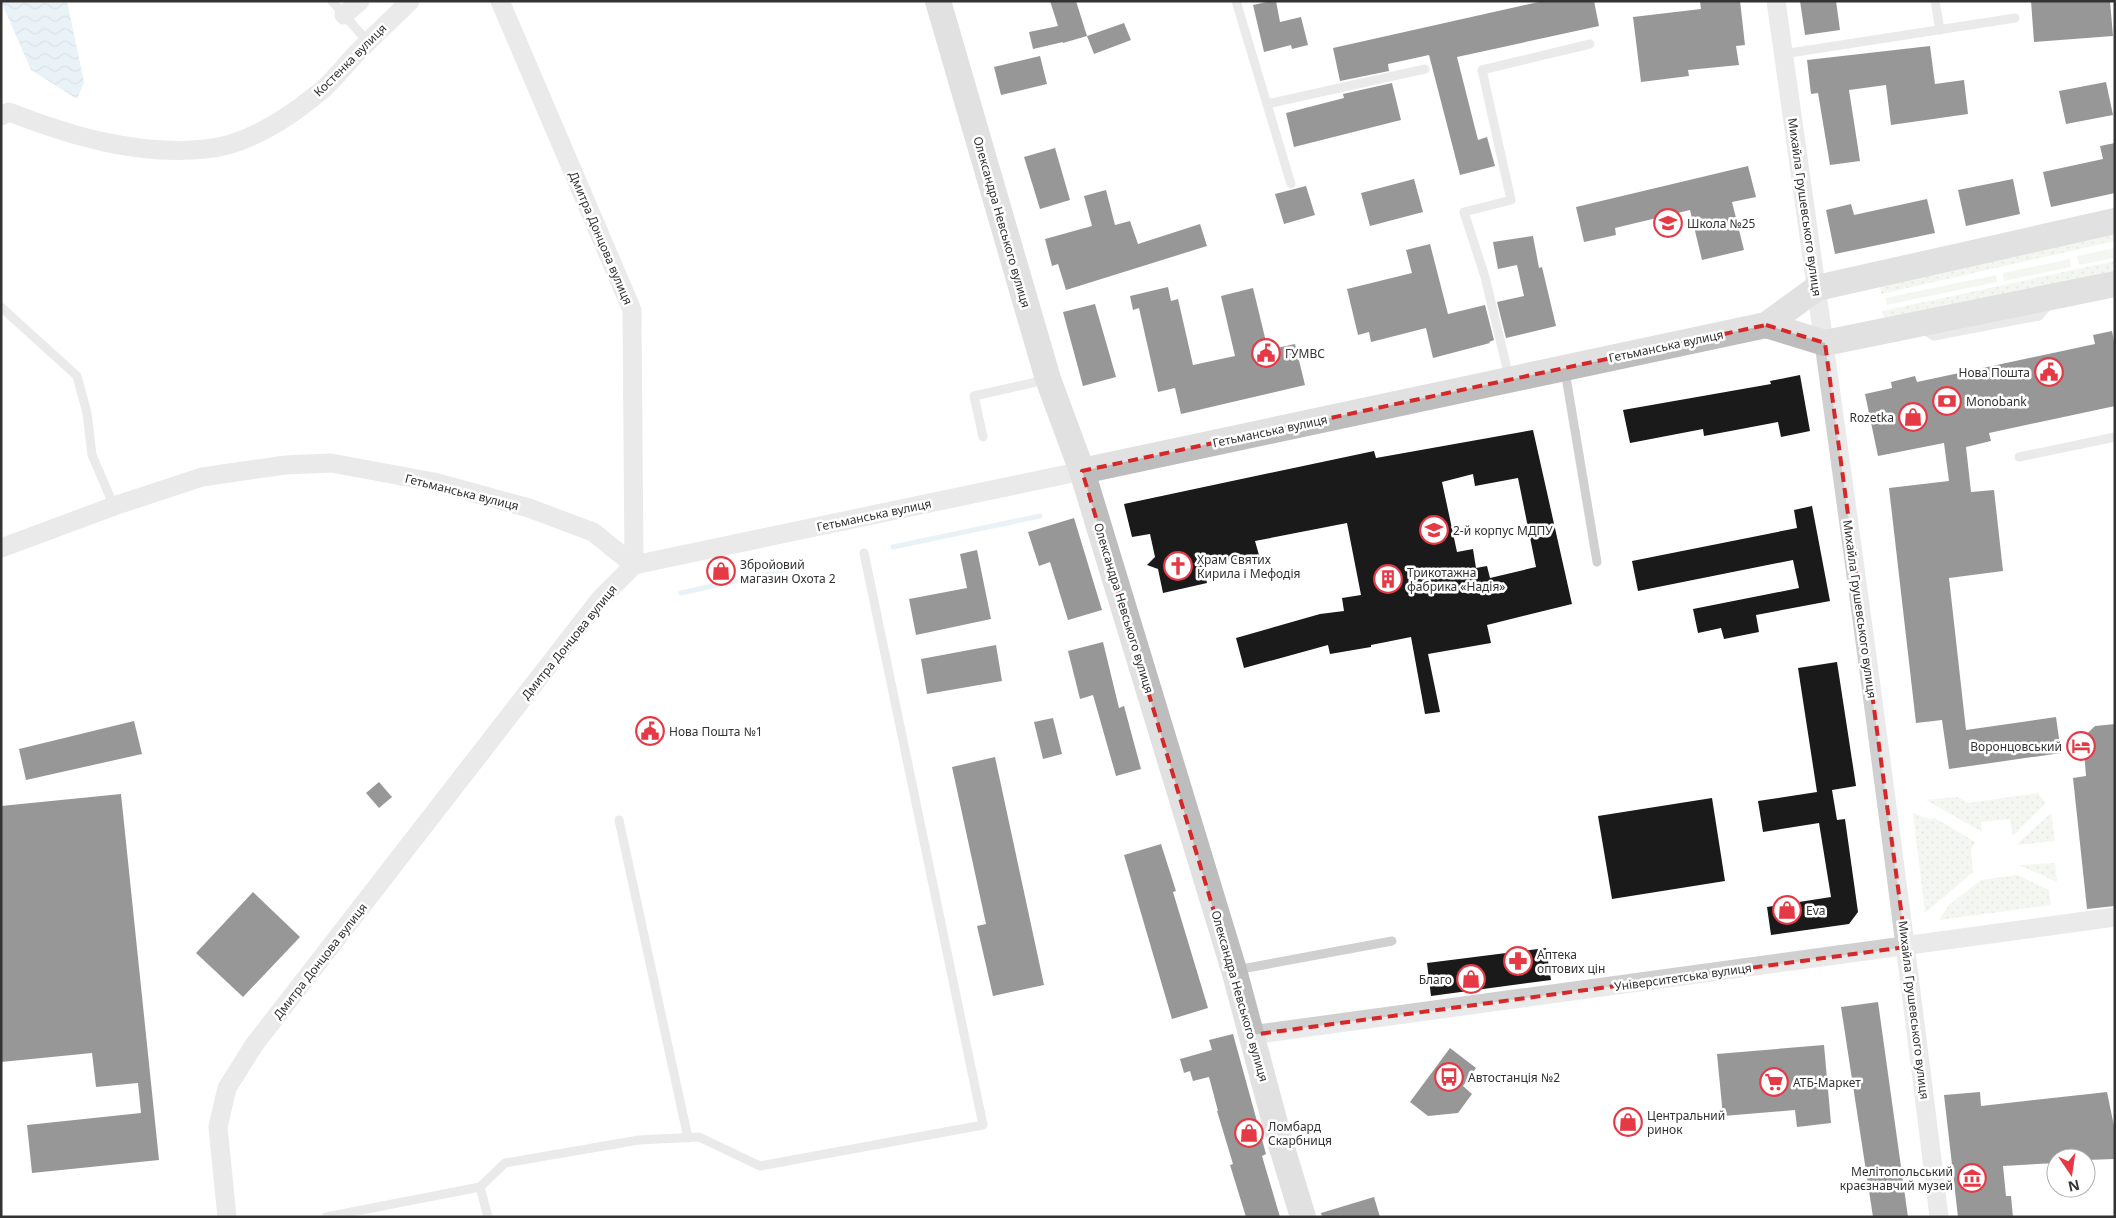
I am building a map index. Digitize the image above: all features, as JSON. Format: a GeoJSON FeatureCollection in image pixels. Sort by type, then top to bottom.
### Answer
{"type":"FeatureCollection","features":[{"type":"Feature","properties":{"kind":"street"},"geometry":{"type":"LineString","coordinates":[[338,8],[360,1]]}},
{"type":"Feature","properties":{"kind":"street","name":"Костенка вулиця"},"geometry":{"type":"LineString","coordinates":[[1,116],[9,112],[50,127],[106,143],[162,150],[206,149],[240,140],[281,121],[318,94],[410,1]]}},
{"type":"Feature","properties":{"kind":"street","name":"Дмитра Донцова вулиця"},"geometry":{"type":"LineString","coordinates":[[227,1217],[218,1127],[227,1088],[254,1046],[600,600],[634,565],[632,310],[500,1]]}},
{"type":"Feature","properties":{"kind":"street","name":"Олександра Невського вулиця"},"geometry":{"type":"LineString","coordinates":[[938,1],[1048,379],[1082,471],[1234,970],[1303,1217]]}},
{"type":"Feature","properties":{"kind":"street","name":"Михайла Грушевського вулиця"},"geometry":{"type":"LineString","coordinates":[[1776,1],[1825,343],[1906,947],[1939,1217]]}},
{"type":"Feature","properties":{"kind":"street","name":"Гетьманська вулиця"},"geometry":{"type":"LineString","coordinates":[[1,548],[114,506],[202,477],[285,465],[331,464],[434,482],[529,508],[593,532],[634,565],[1766,325],[1817,288],[2115,221]]}},
{"type":"Feature","properties":{"kind":"street","name":"Гетьманська вулиця"},"geometry":{"type":"LineString","coordinates":[[1766,325],[1825,343],[2057,294],[2115,284]]}},
{"type":"Feature","properties":{"kind":"street","name":"Університетська вулиця"},"geometry":{"type":"LineString","coordinates":[[1251,1035],[2115,917]]}},
{"type":"Feature","properties":{"kind":"lane"},"geometry":{"type":"LineString","coordinates":[[1236,1],[1291,184]]}},
{"type":"Feature","properties":{"kind":"lane"},"geometry":{"type":"LineString","coordinates":[[1935,1],[1940,30]]}},
{"type":"Feature","properties":{"kind":"lane"},"geometry":{"type":"LineString","coordinates":[[338,8],[368,42]]}},
{"type":"Feature","properties":{"kind":"lane"},"geometry":{"type":"LineString","coordinates":[[1784,54],[2015,18]]}},
{"type":"Feature","properties":{"kind":"lane"},"geometry":{"type":"LineString","coordinates":[[1510,380],[1485,277],[1464,212],[1511,200],[1482,70],[1590,44]]}},
{"type":"Feature","properties":{"kind":"lane"},"geometry":{"type":"LineString","coordinates":[[1267,104],[1425,70]]}},
{"type":"Feature","properties":{"kind":"lane"},"geometry":{"type":"LineString","coordinates":[[1,307],[77,376],[87,413],[92,455],[114,506]]}},
{"type":"Feature","properties":{"kind":"lane"},"geometry":{"type":"LineString","coordinates":[[1565,368],[1597,562]]}},
{"type":"Feature","properties":{"kind":"lane"},"geometry":{"type":"LineString","coordinates":[[983,437],[974,396],[1048,379]]}},
{"type":"Feature","properties":{"kind":"lane"},"geometry":{"type":"LineString","coordinates":[[2019,457],[2115,437]]}},
{"type":"Feature","properties":{"kind":"lane"},"geometry":{"type":"LineString","coordinates":[[326,1217],[480,1187],[505,1163],[639,1140],[699,1137],[760,1166],[983,1125],[864,553]]}},
{"type":"Feature","properties":{"kind":"lane"},"geometry":{"type":"LineString","coordinates":[[619,820],[688,1138]]}},
{"type":"Feature","properties":{"kind":"lane"},"geometry":{"type":"LineString","coordinates":[[1234,970],[1392,942]]}},
{"type":"Feature","properties":{"kind":"lane"},"geometry":{"type":"LineString","coordinates":[[480,1187],[488,1217]]}},
{"type":"Feature","properties":{"kind":"highlighted area"},"geometry":{"type":"Polygon","coordinates":[[[1766,325],[1825,343],[1906,947],[1251,1035],[1082,471],[1766,325]]]}},
{"type":"Feature","properties":{"kind":"shaded area"},"geometry":{"type":"Polygon","coordinates":[[[2115,232],[2115,241],[1881,294],[1880,285],[2115,232]]]}},
{"type":"Feature","properties":{"kind":"shaded area"},"geometry":{"type":"Polygon","coordinates":[[[2115,248],[2115,258],[2079,265],[2077,256],[2115,248]]]}},
{"type":"Feature","properties":{"kind":"shaded area"},"geometry":{"type":"Polygon","coordinates":[[[2070,259],[2071,267],[2004,281],[2003,273],[2070,259]]]}},
{"type":"Feature","properties":{"kind":"shaded area"},"geometry":{"type":"Polygon","coordinates":[[[2115,261],[2115,271],[1885,320],[1882,311],[2115,261]]]}},
{"type":"Feature","properties":{"kind":"shaded area"},"geometry":{"type":"Polygon","coordinates":[[[1996,275],[1997,282],[1887,305],[1885,298],[1996,275]]]}},
{"type":"Feature","properties":{"kind":"shaded area"},"geometry":{"type":"Polygon","coordinates":[[[2038,793],[2046,803],[2013,836],[2010,819],[1981,822],[1982,832],[1926,800],[1957,797],[1969,803],[2038,793]]]}},
{"type":"Feature","properties":{"kind":"shaded area"},"geometry":{"type":"Polygon","coordinates":[[[1913,813],[1929,819],[1935,818],[1975,842],[1971,850],[1973,872],[1925,913],[1913,813]]]}},
{"type":"Feature","properties":{"kind":"shaded area"},"geometry":{"type":"Polygon","coordinates":[[[2051,813],[2055,841],[2016,845],[2051,813]]]}},
{"type":"Feature","properties":{"kind":"shaded area"},"geometry":{"type":"Polygon","coordinates":[[[2055,863],[2057,882],[2019,865],[2055,863]]]}},
{"type":"Feature","properties":{"kind":"shaded area"},"geometry":{"type":"Polygon","coordinates":[[[2017,875],[2049,890],[2051,905],[1939,920],[1949,905],[1981,880],[2017,875]]]}},
{"type":"Feature","properties":{"kind":"water"},"geometry":{"type":"Polygon","coordinates":[[[1,1],[67,1],[84,82],[77,99],[31,70],[1,1]]]}},
{"type":"Feature","properties":{"kind":"building"},"geometry":{"type":"Polygon","coordinates":[[[1050,1],[1076,1],[1087,36],[1033,49],[1029,32],[1058,26],[1050,1]]]}},
{"type":"Feature","properties":{"kind":"building"},"geometry":{"type":"Polygon","coordinates":[[[1276,1],[1280,22],[1301,17],[1308,45],[1292,49],[1291,45],[1264,52],[1253,5],[1276,1]]]}},
{"type":"Feature","properties":{"kind":"building"},"geometry":{"type":"Polygon","coordinates":[[[1543,1],[1594,1],[1599,26],[1457,57],[1478,140],[1487,137],[1495,166],[1460,175],[1429,55],[1388,64],[1389,71],[1340,81],[1333,48],[1543,1]]]}},
{"type":"Feature","properties":{"kind":"building"},"geometry":{"type":"Polygon","coordinates":[[[1700,1],[1740,1],[1745,45],[1736,46],[1739,65],[1688,70],[1689,76],[1641,82],[1633,17],[1701,9],[1700,1]]]}},
{"type":"Feature","properties":{"kind":"building"},"geometry":{"type":"Polygon","coordinates":[[[1800,1],[1836,1],[1840,30],[1805,35],[1800,1]]]}},
{"type":"Feature","properties":{"kind":"building"},"geometry":{"type":"Polygon","coordinates":[[[2031,1],[2110,1],[2113,36],[2034,42],[2031,1]]]}},
{"type":"Feature","properties":{"kind":"building"},"geometry":{"type":"Polygon","coordinates":[[[1124,23],[1131,40],[1094,54],[1087,36],[1124,23]]]}},
{"type":"Feature","properties":{"kind":"building"},"geometry":{"type":"Polygon","coordinates":[[[1930,46],[1935,84],[1964,80],[1968,114],[1891,125],[1886,85],[1849,90],[1860,161],[1830,165],[1818,93],[1811,94],[1807,60],[1930,46]]]}},
{"type":"Feature","properties":{"kind":"building"},"geometry":{"type":"Polygon","coordinates":[[[1040,56],[1047,84],[1001,95],[994,67],[1040,56]]]}},
{"type":"Feature","properties":{"kind":"building"},"geometry":{"type":"Polygon","coordinates":[[[2106,82],[2113,115],[2066,124],[2059,91],[2106,82]]]}},
{"type":"Feature","properties":{"kind":"building"},"geometry":{"type":"Polygon","coordinates":[[[1392,83],[1401,120],[1294,147],[1286,113],[1344,98],[1343,94],[1392,83]]]}},
{"type":"Feature","properties":{"kind":"building"},"geometry":{"type":"Polygon","coordinates":[[[2115,143],[2115,193],[2051,207],[2043,172],[2103,159],[2100,146],[2115,143]]]}},
{"type":"Feature","properties":{"kind":"building"},"geometry":{"type":"Polygon","coordinates":[[[1055,148],[1070,200],[1040,209],[1024,157],[1055,148]]]}},
{"type":"Feature","properties":{"kind":"building"},"geometry":{"type":"Polygon","coordinates":[[[1748,166],[1756,197],[1732,202],[1744,250],[1702,260],[1690,210],[1615,228],[1616,235],[1584,242],[1576,207],[1748,166]]]}},
{"type":"Feature","properties":{"kind":"building"},"geometry":{"type":"Polygon","coordinates":[[[1414,179],[1423,212],[1370,226],[1361,193],[1414,179]]]}},
{"type":"Feature","properties":{"kind":"building"},"geometry":{"type":"Polygon","coordinates":[[[2013,179],[2020,214],[1966,226],[1958,190],[2013,179]]]}},
{"type":"Feature","properties":{"kind":"building"},"geometry":{"type":"Polygon","coordinates":[[[1306,186],[1315,215],[1284,224],[1275,194],[1306,186]]]}},
{"type":"Feature","properties":{"kind":"building"},"geometry":{"type":"Polygon","coordinates":[[[1106,190],[1115,225],[1130,221],[1138,244],[1200,224],[1207,246],[1066,290],[1058,264],[1052,266],[1045,239],[1092,226],[1084,196],[1106,190]]]}},
{"type":"Feature","properties":{"kind":"building"},"geometry":{"type":"Polygon","coordinates":[[[1927,199],[1935,233],[1835,254],[1826,210],[1851,204],[1854,215],[1927,199]]]}},
{"type":"Feature","properties":{"kind":"building"},"geometry":{"type":"Polygon","coordinates":[[[1533,236],[1539,268],[1542,267],[1556,326],[1506,338],[1497,302],[1524,296],[1517,265],[1498,269],[1493,242],[1533,236]]]}},
{"type":"Feature","properties":{"kind":"building"},"geometry":{"type":"Polygon","coordinates":[[[1430,244],[1448,314],[1485,305],[1494,340],[1490,343],[1433,358],[1426,328],[1371,342],[1369,332],[1358,335],[1347,289],[1412,273],[1406,250],[1430,244]]]}},
{"type":"Feature","properties":{"kind":"building","name":"ГУМВС"},"geometry":{"type":"Polygon","coordinates":[[[1168,287],[1171,301],[1178,299],[1193,365],[1235,356],[1221,296],[1253,288],[1268,350],[1295,344],[1305,385],[1181,414],[1175,388],[1158,392],[1139,308],[1133,310],[1130,296],[1168,287]]]}},
{"type":"Feature","properties":{"kind":"building"},"geometry":{"type":"Polygon","coordinates":[[[1095,304],[1116,377],[1083,386],[1063,312],[1095,304]]]}},
{"type":"Feature","properties":{"kind":"building"},"geometry":{"type":"Polygon","coordinates":[[[2112,331],[2115,346],[2115,406],[1989,433],[1991,441],[1966,447],[1971,492],[1994,490],[2003,571],[1949,578],[1966,730],[2056,717],[2061,753],[1949,769],[1942,720],[1916,723],[1889,488],[1949,481],[1944,443],[1878,456],[1865,394],[1892,388],[1891,382],[1915,376],[1917,382],[2095,344],[2093,335],[2112,331]]]}},
{"type":"Feature","properties":{"kind":"building"},"geometry":{"type":"Polygon","coordinates":[[[1800,375],[1810,431],[1781,437],[1778,422],[1704,436],[1703,429],[1630,443],[1623,410],[1771,384],[1770,381],[1800,375]]]}},
{"type":"Feature","properties":{"kind":"building"},"geometry":{"type":"Polygon","coordinates":[[[1533,430],[1572,604],[1487,625],[1491,643],[1428,654],[1440,712],[1425,714],[1411,637],[1371,645],[1371,647],[1330,654],[1328,645],[1244,668],[1236,638],[1320,614],[1344,611],[1342,598],[1361,595],[1347,523],[1255,541],[1259,555],[1203,566],[1207,583],[1163,593],[1158,569],[1147,565],[1155,557],[1150,534],[1132,537],[1124,504],[1374,451],[1376,458],[1533,430]],[[1473,474],[1442,482],[1457,552],[1473,549],[1476,568],[1487,566],[1490,578],[1536,567],[1518,478],[1475,486],[1473,474]]]}},
{"type":"Feature","properties":{"kind":"building"},"geometry":{"type":"Polygon","coordinates":[[[1812,506],[1830,601],[1756,615],[1759,632],[1724,639],[1721,628],[1698,633],[1693,609],[1799,588],[1793,560],[1638,591],[1632,561],[1797,528],[1794,510],[1812,506]]]}},
{"type":"Feature","properties":{"kind":"building"},"geometry":{"type":"Polygon","coordinates":[[[1074,518],[1102,610],[1068,620],[1050,562],[1039,566],[1028,532],[1074,518]]]}},
{"type":"Feature","properties":{"kind":"building"},"geometry":{"type":"Polygon","coordinates":[[[977,550],[991,619],[916,635],[909,599],[967,588],[960,554],[977,550]]]}},
{"type":"Feature","properties":{"kind":"building"},"geometry":{"type":"Polygon","coordinates":[[[1103,642],[1119,708],[1124,706],[1141,769],[1116,776],[1093,695],[1080,699],[1068,651],[1103,642]]]}},
{"type":"Feature","properties":{"kind":"building"},"geometry":{"type":"Polygon","coordinates":[[[996,645],[1002,681],[927,694],[921,659],[996,645]]]}},
{"type":"Feature","properties":{"kind":"building"},"geometry":{"type":"Polygon","coordinates":[[[1837,662],[1856,786],[1832,790],[1837,820],[1845,819],[1858,912],[1849,924],[1771,935],[1767,907],[1831,897],[1819,823],[1763,832],[1758,801],[1817,792],[1798,668],[1837,662]]]}},
{"type":"Feature","properties":{"kind":"building"},"geometry":{"type":"Polygon","coordinates":[[[1053,718],[1062,754],[1043,759],[1034,722],[1053,718]]]}},
{"type":"Feature","properties":{"kind":"building"},"geometry":{"type":"Polygon","coordinates":[[[134,721],[142,754],[26,780],[19,749],[134,721]]]}},
{"type":"Feature","properties":{"kind":"building"},"geometry":{"type":"Polygon","coordinates":[[[2115,724],[2115,906],[2087,909],[2073,778],[2086,776],[2084,750],[2068,752],[2095,726],[2115,724]]]}},
{"type":"Feature","properties":{"kind":"building"},"geometry":{"type":"Polygon","coordinates":[[[995,757],[1044,985],[993,996],[977,926],[986,924],[952,767],[995,757]]]}},
{"type":"Feature","properties":{"kind":"building"},"geometry":{"type":"Polygon","coordinates":[[[379,782],[392,797],[379,808],[366,793],[379,782]]]}},
{"type":"Feature","properties":{"kind":"building"},"geometry":{"type":"Polygon","coordinates":[[[121,794],[159,1160],[32,1173],[27,1125],[141,1113],[138,1083],[96,1087],[92,1053],[1,1062],[1,806],[121,794]]]}},
{"type":"Feature","properties":{"kind":"building"},"geometry":{"type":"Polygon","coordinates":[[[1712,798],[1725,881],[1612,899],[1598,816],[1712,798]]]}},
{"type":"Feature","properties":{"kind":"building"},"geometry":{"type":"Polygon","coordinates":[[[1161,844],[1176,891],[1173,892],[1208,1008],[1172,1019],[1124,855],[1161,844]]]}},
{"type":"Feature","properties":{"kind":"building"},"geometry":{"type":"Polygon","coordinates":[[[253,892],[300,937],[243,997],[196,953],[253,892]]]}},
{"type":"Feature","properties":{"kind":"building"},"geometry":{"type":"Polygon","coordinates":[[[1546,948],[1551,980],[1431,996],[1427,963],[1546,948]]]}},
{"type":"Feature","properties":{"kind":"building"},"geometry":{"type":"Polygon","coordinates":[[[1878,1002],[1908,1217],[1873,1217],[1841,1007],[1878,1002]]]}},
{"type":"Feature","properties":{"kind":"building"},"geometry":{"type":"Polygon","coordinates":[[[1233,1034],[1266,1154],[1262,1156],[1280,1217],[1246,1217],[1230,1165],[1233,1164],[1209,1077],[1193,1081],[1190,1071],[1184,1073],[1180,1059],[1212,1050],[1209,1040],[1233,1034]]]}},
{"type":"Feature","properties":{"kind":"building","name":"АТБ-Маркет"},"geometry":{"type":"Polygon","coordinates":[[[1824,1045],[1831,1123],[1797,1127],[1795,1110],[1723,1116],[1717,1054],[1824,1045]]]}},
{"type":"Feature","properties":{"kind":"building","name":"Автостанція №2"},"geometry":{"type":"Polygon","coordinates":[[[1450,1048],[1476,1068],[1463,1086],[1472,1094],[1458,1113],[1428,1116],[1410,1102],[1450,1048]]]}},
{"type":"Feature","properties":{"kind":"building"},"geometry":{"type":"Polygon","coordinates":[[[1980,1092],[1981,1106],[2107,1092],[2115,1131],[2115,1159],[2096,1160],[2096,1148],[2046,1148],[2046,1164],[2003,1166],[2006,1196],[2011,1196],[2013,1217],[1958,1217],[1944,1095],[1980,1092]]]}},
{"type":"Feature","properties":{"kind":"building"},"geometry":{"type":"Polygon","coordinates":[[[1374,1197],[1380,1217],[1322,1217],[1321,1213],[1374,1197]]]}},
{"type":"Feature","properties":{"kind":"waterway"},"geometry":{"type":"LineString","coordinates":[[893,547],[1040,516]]}},
{"type":"Feature","properties":{"kind":"waterway"},"geometry":{"type":"LineString","coordinates":[[754,577],[804,565]]}},
{"type":"Feature","properties":{"kind":"waterway"},"geometry":{"type":"LineString","coordinates":[[681,593],[735,581]]}},
{"type":"Feature","properties":{"kind":"place","name":"Школа №25"},"geometry":{"type":"Point","coordinates":[1668,223]}},
{"type":"Feature","properties":{"kind":"place","name":"ГУМВС"},"geometry":{"type":"Point","coordinates":[1266,353]}},
{"type":"Feature","properties":{"kind":"place","name":"Нова Пошта"},"geometry":{"type":"Point","coordinates":[2049,372]}},
{"type":"Feature","properties":{"kind":"place","name":"Monobank"},"geometry":{"type":"Point","coordinates":[1947,401]}},
{"type":"Feature","properties":{"kind":"place","name":"Rozetka"},"geometry":{"type":"Point","coordinates":[1913,417]}},
{"type":"Feature","properties":{"kind":"place","name":"2-й корпус МДПУ"},"geometry":{"type":"Point","coordinates":[1434,530]}},
{"type":"Feature","properties":{"kind":"place","name":"Храм Святих Кирила і Мефодія"},"geometry":{"type":"Point","coordinates":[1178,566]}},
{"type":"Feature","properties":{"kind":"place","name":"Збройовий магазин Охота 2"},"geometry":{"type":"Point","coordinates":[721,571]}},
{"type":"Feature","properties":{"kind":"place","name":"Трикотажна фабрика «Надія»"},"geometry":{"type":"Point","coordinates":[1388,579]}},
{"type":"Feature","properties":{"kind":"place","name":"Нова Пошта №1"},"geometry":{"type":"Point","coordinates":[650,731]}},
{"type":"Feature","properties":{"kind":"place","name":"Воронцовський"},"geometry":{"type":"Point","coordinates":[2081,746]}},
{"type":"Feature","properties":{"kind":"place","name":"Eva"},"geometry":{"type":"Point","coordinates":[1787,910]}},
{"type":"Feature","properties":{"kind":"place","name":"Аптека оптових цін"},"geometry":{"type":"Point","coordinates":[1518,961]}},
{"type":"Feature","properties":{"kind":"place","name":"Благо"},"geometry":{"type":"Point","coordinates":[1471,979]}},
{"type":"Feature","properties":{"kind":"place","name":"Автостанція №2"},"geometry":{"type":"Point","coordinates":[1449,1077]}},
{"type":"Feature","properties":{"kind":"place","name":"АТБ-Маркет"},"geometry":{"type":"Point","coordinates":[1774,1082]}},
{"type":"Feature","properties":{"kind":"place","name":"Центральний ринок"},"geometry":{"type":"Point","coordinates":[1628,1122]}},
{"type":"Feature","properties":{"kind":"place","name":"Ломбард Скарбниця"},"geometry":{"type":"Point","coordinates":[1249,1133]}},
{"type":"Feature","properties":{"kind":"place","name":"Мелітопольський краєзнавчий музей"},"geometry":{"type":"Point","coordinates":[1972,1178]}}]}
